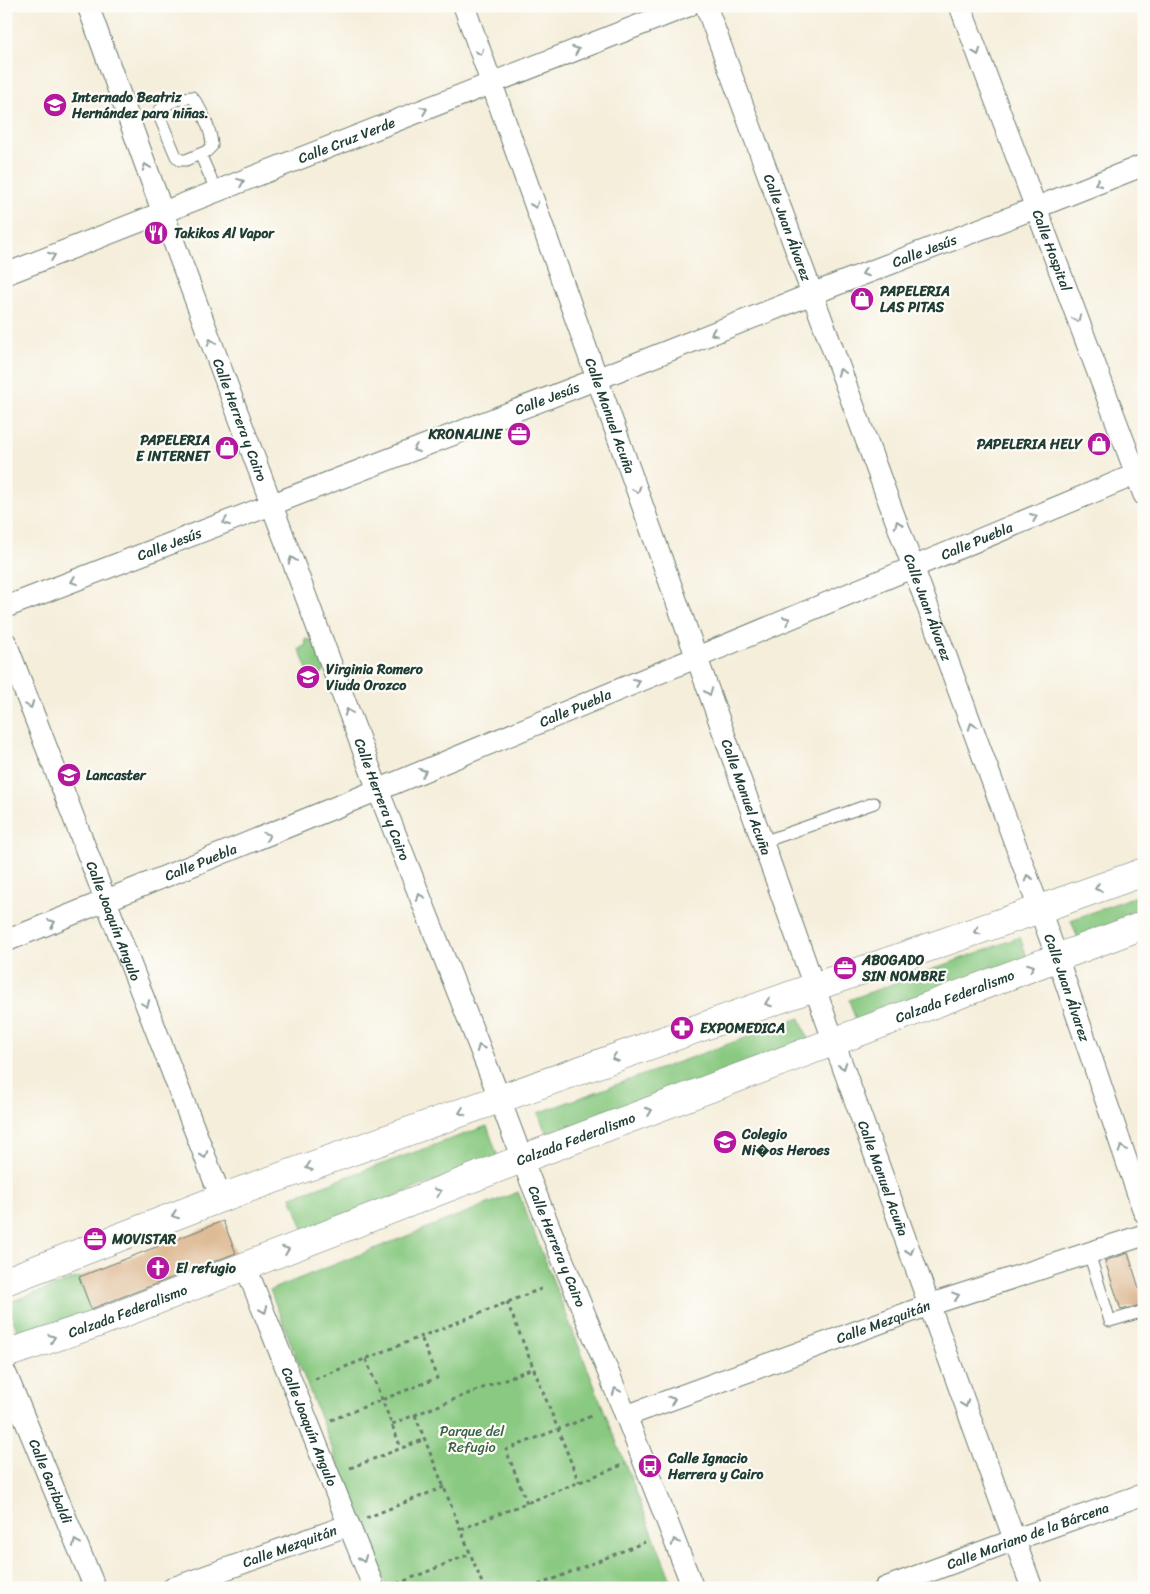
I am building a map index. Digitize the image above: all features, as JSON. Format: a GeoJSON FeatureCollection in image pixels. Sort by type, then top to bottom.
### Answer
{"type":"FeatureCollection","features":[{"type":"Feature","properties":{"kind":"main road"},"geometry":{"type":"LineString","coordinates":[[6,1281],[221,1198],[1144,872]]}},
{"type":"Feature","properties":{"kind":"main road","name":"Calzada Federalismo"},"geometry":{"type":"LineString","coordinates":[[6,1354],[98,1322],[522,1159],[1144,925]]}},
{"type":"Feature","properties":{"kind":"street","name":"Calle Herrera y Cairo"},"geometry":{"type":"LineString","coordinates":[[88,6],[378,790],[522,1159],[693,1588]]}},
{"type":"Feature","properties":{"kind":"street","name":"Calle Manuel Acuña"},"geometry":{"type":"LineString","coordinates":[[464,6],[814,987],[1032,1588]]}},
{"type":"Feature","properties":{"kind":"street","name":"Calle Cruz Verde"},"geometry":{"type":"LineString","coordinates":[[6,274],[688,6]]}},
{"type":"Feature","properties":{"kind":"street","name":"Calle Juan Álvarez"},"geometry":{"type":"LineString","coordinates":[[706,6],[1040,909],[1144,1212]]}},
{"type":"Feature","properties":{"kind":"street","name":"Calle Hospital"},"geometry":{"type":"LineString","coordinates":[[960,6],[1036,208],[1140,473],[1144,495]]}},
{"type":"Feature","properties":{"kind":"street","name":"Calle Jesús"},"geometry":{"type":"LineString","coordinates":[[6,607],[1144,165]]}},
{"type":"Feature","properties":{"kind":"street","name":"Calle Puebla"},"geometry":{"type":"LineString","coordinates":[[6,941],[378,790],[1140,473]]}},
{"type":"Feature","properties":{"kind":"street","name":"Calle Joaquín Angulo"},"geometry":{"type":"LineString","coordinates":[[6,644],[221,1198]]}},
{"type":"Feature","properties":{"kind":"street","name":"Calle Mezquitán"},"geometry":{"type":"LineString","coordinates":[[626,1416],[929,1305],[1144,1235]]}},
{"type":"Feature","properties":{"kind":"street","name":"Calle Joaquín Angulo"},"geometry":{"type":"LineString","coordinates":[[245,1266],[374,1588]]}},
{"type":"Feature","properties":{"kind":"street","name":"Calle Garibaldi"},"geometry":{"type":"LineString","coordinates":[[6,1374],[95,1588]]}},
{"type":"Feature","properties":{"kind":"street","name":"Calle Mariano de la Bárcena"},"geometry":{"type":"LineString","coordinates":[[885,1588],[1144,1494]]}},
{"type":"Feature","properties":{"kind":"street","name":"Calle Mezquitán"},"geometry":{"type":"LineString","coordinates":[[174,1588],[349,1525]]}},
{"type":"Feature","properties":{"kind":"lane"},"geometry":{"type":"LineString","coordinates":[[182,97],[192,97],[198,103],[212,138],[212,146],[200,154],[186,160],[180,160],[176,156],[160,118],[159,111],[164,106],[182,97]]}},
{"type":"Feature","properties":{"kind":"lane"},"geometry":{"type":"LineString","coordinates":[[200,154],[217,192]]}},
{"type":"Feature","properties":{"kind":"lane"},"geometry":{"type":"LineString","coordinates":[[763,842],[874,803]]}},
{"type":"Feature","properties":{"kind":"lane"},"geometry":{"type":"LineString","coordinates":[[1089,1253],[1110,1321],[1144,1312]]}},
{"type":"Feature","properties":{"kind":"path"},"geometry":{"type":"LineString","coordinates":[[315,1379],[543,1288]]}},
{"type":"Feature","properties":{"kind":"path"},"geometry":{"type":"LineString","coordinates":[[507,1302],[579,1482]]}},
{"type":"Feature","properties":{"kind":"path"},"geometry":{"type":"LineString","coordinates":[[331,1420],[437,1378],[421,1337]]}},
{"type":"Feature","properties":{"kind":"path"},"geometry":{"type":"LineString","coordinates":[[366,1359],[401,1448]]}},
{"type":"Feature","properties":{"kind":"path"},"geometry":{"type":"LineString","coordinates":[[392,1424],[533,1368]]}},
{"type":"Feature","properties":{"kind":"path"},"geometry":{"type":"LineString","coordinates":[[415,1415],[484,1588]]}},
{"type":"Feature","properties":{"kind":"path"},"geometry":{"type":"LineString","coordinates":[[528,1502],[506,1450],[594,1415]]}},
{"type":"Feature","properties":{"kind":"path"},"geometry":{"type":"LineString","coordinates":[[350,1468],[425,1439]]}},
{"type":"Feature","properties":{"kind":"path"},"geometry":{"type":"LineString","coordinates":[[461,1529],[642,1457]]}},
{"type":"Feature","properties":{"kind":"path"},"geometry":{"type":"LineString","coordinates":[[349,1525],[444,1487]]}},
{"type":"Feature","properties":{"kind":"path"},"geometry":{"type":"LineString","coordinates":[[531,1588],[645,1542]]}},
{"type":"Feature","properties":{"kind":"path"},"geometry":{"type":"LineString","coordinates":[[397,1584],[470,1554]]}},
{"type":"Feature","properties":{"kind":"green space"},"geometry":{"type":"Polygon","coordinates":[[[305,639],[314,641],[325,670],[318,678],[316,674],[310,677],[299,649],[306,645],[305,639]]]}},
{"type":"Feature","properties":{"kind":"green space"},"geometry":{"type":"Polygon","coordinates":[[[1144,893],[1144,919],[1079,942],[1071,920],[1144,893]]]}},
{"type":"Feature","properties":{"kind":"green space"},"geometry":{"type":"Polygon","coordinates":[[[1020,937],[1028,960],[857,1023],[849,1000],[1020,937]]]}},
{"type":"Feature","properties":{"kind":"green space"},"geometry":{"type":"Polygon","coordinates":[[[800,1018],[809,1042],[548,1138],[538,1113],[800,1018]]]}},
{"type":"Feature","properties":{"kind":"green space"},"geometry":{"type":"Polygon","coordinates":[[[487,1126],[498,1157],[304,1231],[291,1197],[487,1126]]]}},
{"type":"Feature","properties":{"kind":"green space","name":"Parque del Refugio"},"geometry":{"type":"Polygon","coordinates":[[[518,1192],[674,1588],[387,1588],[270,1290],[518,1192]]]}},
{"type":"Feature","properties":{"kind":"green space"},"geometry":{"type":"Polygon","coordinates":[[[79,1277],[94,1316],[20,1338],[8,1306],[10,1302],[79,1277]]]}},
{"type":"Feature","properties":{"kind":"building","name":"El refugio"},"geometry":{"type":"Polygon","coordinates":[[[223,1221],[236,1253],[91,1309],[79,1277],[223,1221]]]}},
{"type":"Feature","properties":{"kind":"building"},"geometry":{"type":"Polygon","coordinates":[[[1128,1253],[1144,1304],[1121,1310],[1105,1261],[1128,1253]]]}},
{"type":"Feature","properties":{"kind":"place","name":"Internado Beatriz Hernández para niñas."},"geometry":{"type":"Point","coordinates":[55,105]}},
{"type":"Feature","properties":{"kind":"place","name":"Takikos Al Vapor"},"geometry":{"type":"Point","coordinates":[156,233]}},
{"type":"Feature","properties":{"kind":"place","name":"PAPELERIA LAS PITAS"},"geometry":{"type":"Point","coordinates":[862,299]}},
{"type":"Feature","properties":{"kind":"place","name":"KRONALINE"},"geometry":{"type":"Point","coordinates":[519,434]}},
{"type":"Feature","properties":{"kind":"place","name":"PAPELERIA HELY"},"geometry":{"type":"Point","coordinates":[1099,444]}},
{"type":"Feature","properties":{"kind":"place","name":"PAPELERIA E INTERNET"},"geometry":{"type":"Point","coordinates":[227,448]}},
{"type":"Feature","properties":{"kind":"place","name":"Virginia Romero Viuda Orozco"},"geometry":{"type":"Point","coordinates":[308,677]}},
{"type":"Feature","properties":{"kind":"place","name":"Lancaster"},"geometry":{"type":"Point","coordinates":[69,775]}},
{"type":"Feature","properties":{"kind":"place","name":"ABOGADO SIN NOMBRE"},"geometry":{"type":"Point","coordinates":[845,968]}},
{"type":"Feature","properties":{"kind":"place","name":"EXPOMEDICA"},"geometry":{"type":"Point","coordinates":[682,1028]}},
{"type":"Feature","properties":{"kind":"place","name":"Colegio Ni�os Heroes"},"geometry":{"type":"Point","coordinates":[725,1142]}},
{"type":"Feature","properties":{"kind":"place","name":"MOVISTAR"},"geometry":{"type":"Point","coordinates":[95,1239]}},
{"type":"Feature","properties":{"kind":"place","name":"El refugio"},"geometry":{"type":"Point","coordinates":[158,1268]}},
{"type":"Feature","properties":{"kind":"place","name":"Calle Ignacio Herrera y Cairo"},"geometry":{"type":"Point","coordinates":[650,1466]}}]}
